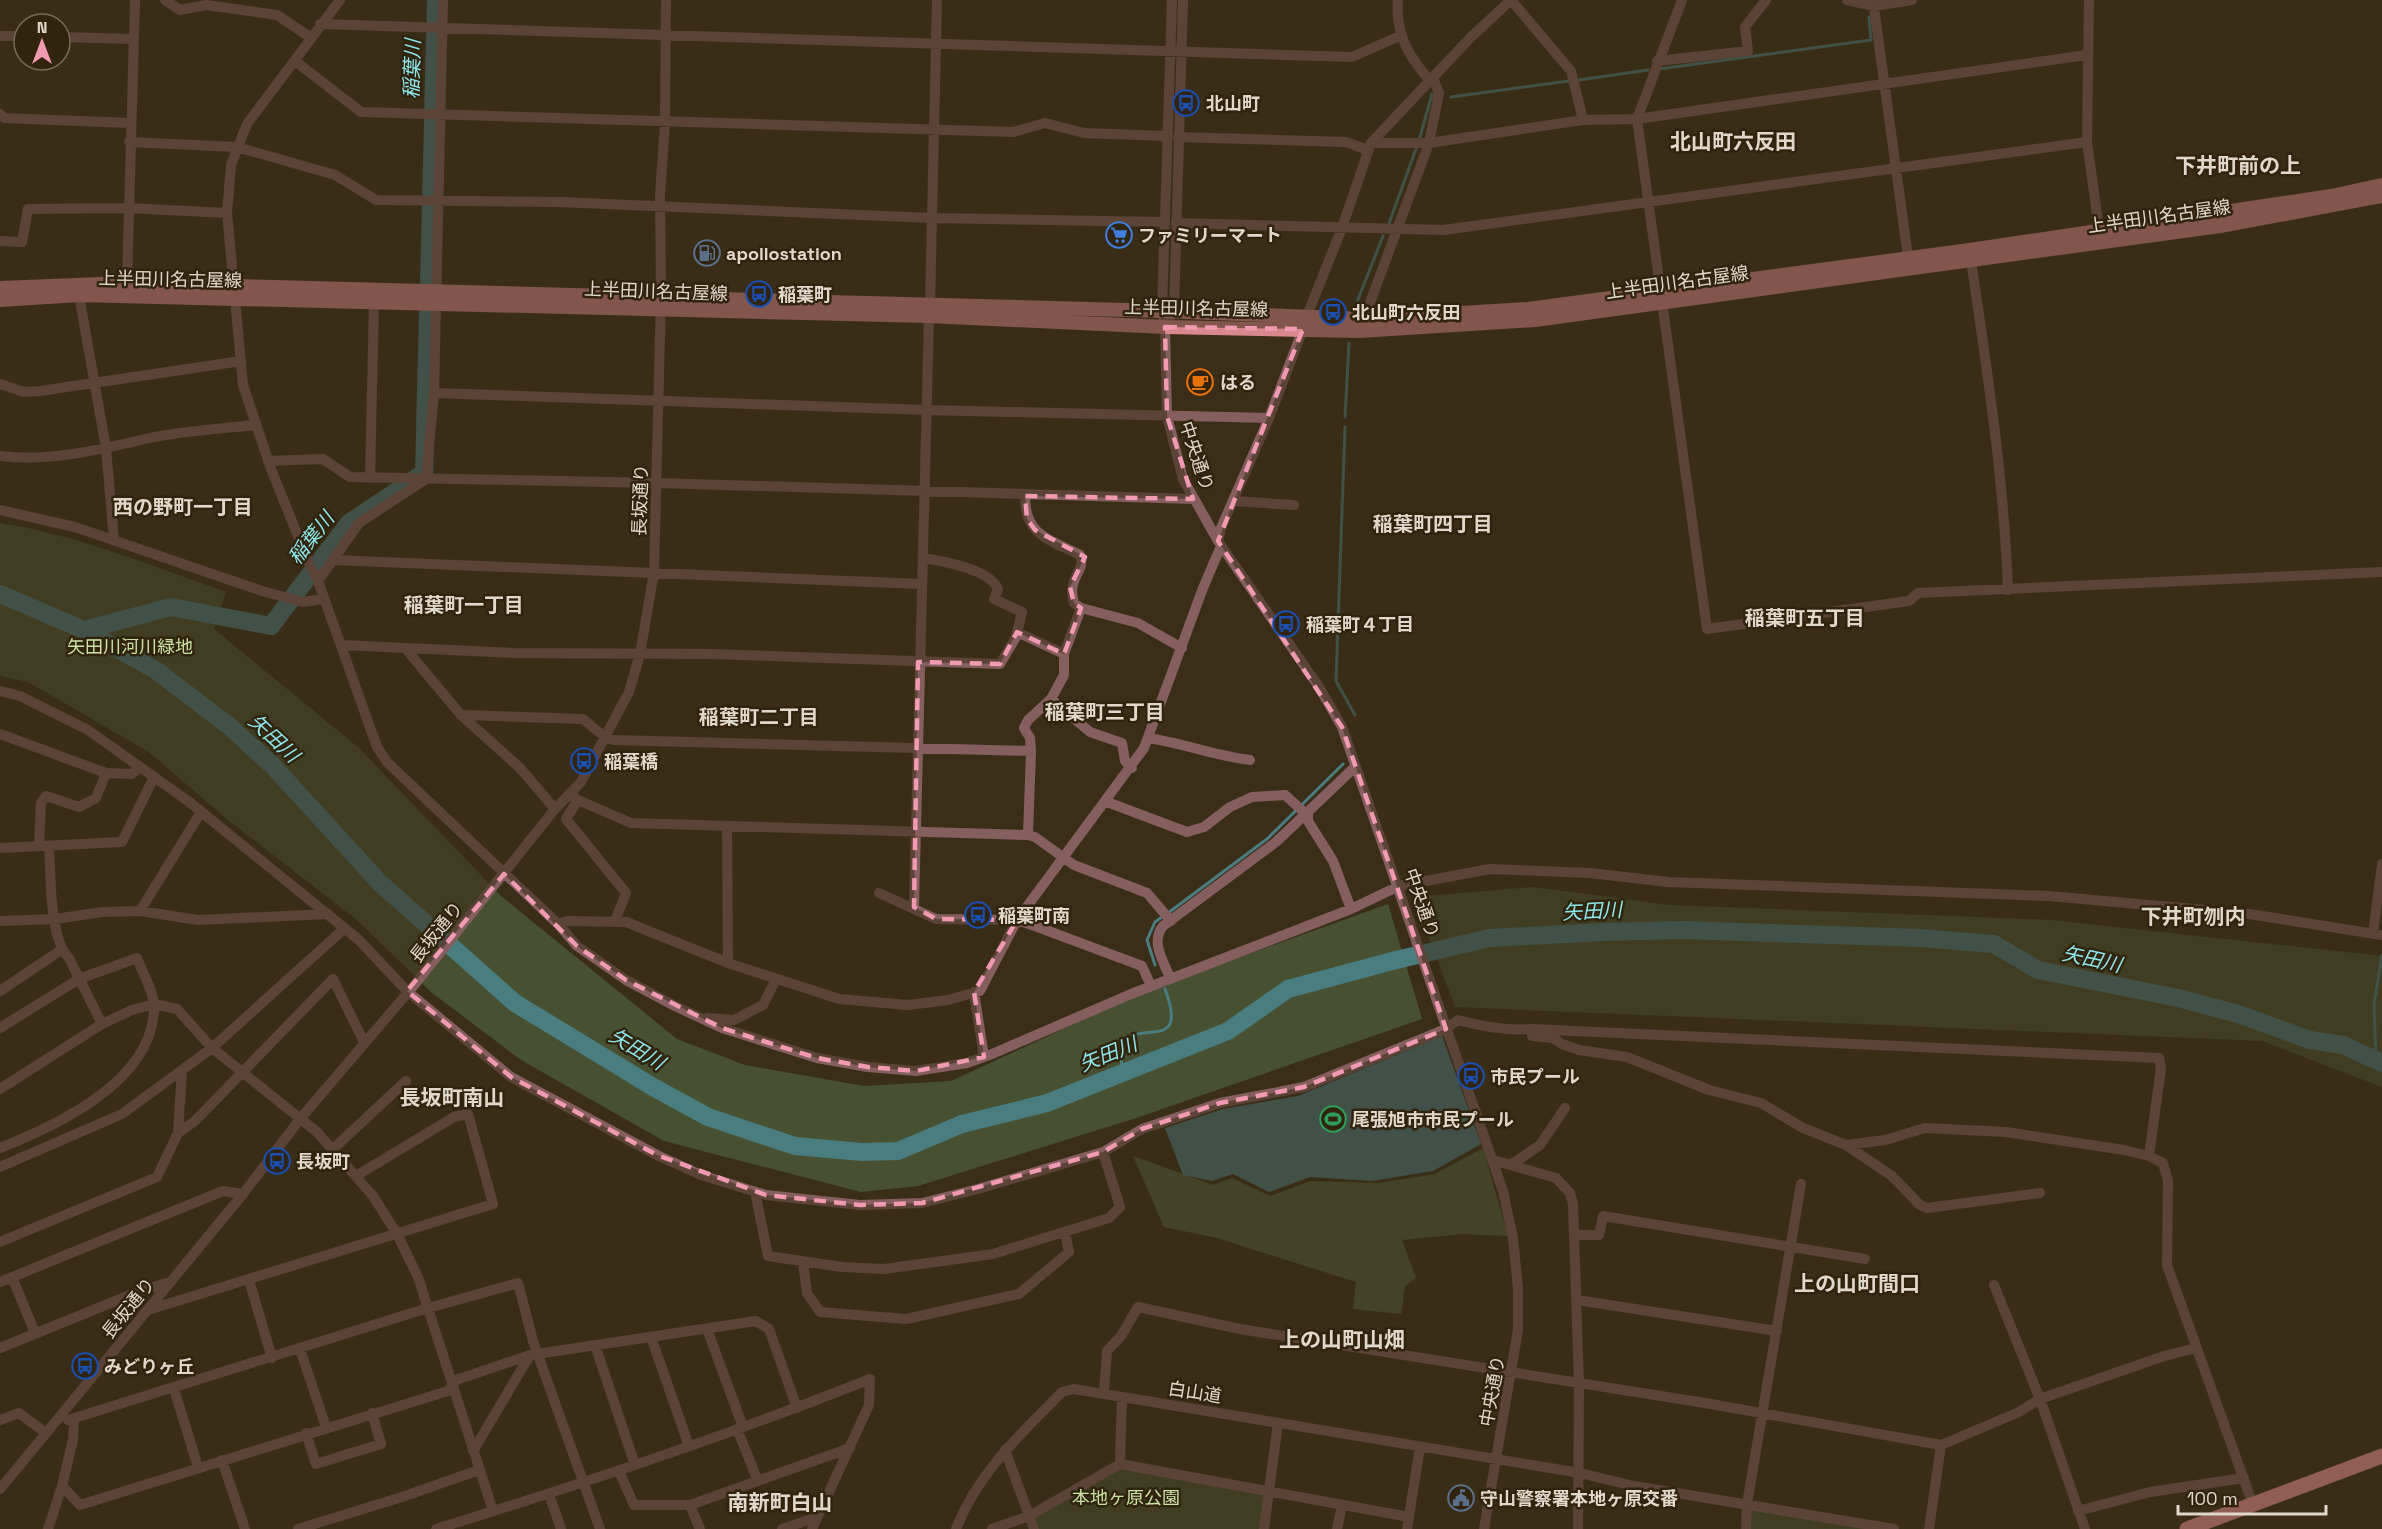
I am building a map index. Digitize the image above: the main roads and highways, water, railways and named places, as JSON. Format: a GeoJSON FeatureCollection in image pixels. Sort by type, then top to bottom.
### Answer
{"type":"FeatureCollection","features":[{"type":"Feature","properties":{"kind":"highway"},"geometry":{"type":"LineString","coordinates":[[2187,1529],[2382,1456]]}},
{"type":"Feature","properties":{"kind":"main road","name":"上半田川名古屋線"},"geometry":{"type":"LineString","coordinates":[[929,311],[1165,327],[1305,323],[1473,314],[1662,297],[1971,260],[2331,196],[2382,184]]}},
{"type":"Feature","properties":{"kind":"main road","name":"上半田川名古屋線"},"geometry":{"type":"LineString","coordinates":[[0,300],[80,294],[236,293],[929,311],[1168,311],[1305,323],[1359,331],[1470,326],[1535,320],[1908,257],[2310,211],[2382,196]]}},
{"type":"Feature","properties":{"kind":"main road","name":"上半田川名古屋線"},"geometry":{"type":"LineString","coordinates":[[0,288],[127,283],[374,303],[437,298]]}},
{"type":"Feature","properties":{"kind":"water","name":"尾張旭市市民プール"},"geometry":{"type":"Polygon","coordinates":[[[1442,1036],[1481,1144],[1433,1171],[1372,1181],[1310,1177],[1269,1192],[1233,1174],[1212,1181],[1183,1175],[1165,1128],[1223,1109],[1298,1096],[1442,1036]]]}},
{"type":"Feature","properties":{"kind":"waterway","name":"稲葉川"},"geometry":{"type":"LineString","coordinates":[[429,283],[436,0]]}},
{"type":"Feature","properties":{"kind":"waterway"},"geometry":{"type":"LineString","coordinates":[[1659,69],[1871,40],[1869,17]]}},
{"type":"Feature","properties":{"kind":"waterway"},"geometry":{"type":"LineString","coordinates":[[1579,80],[1648,70]]}},
{"type":"Feature","properties":{"kind":"waterway"},"geometry":{"type":"LineString","coordinates":[[1451,97],[1569,81]]}},
{"type":"Feature","properties":{"kind":"waterway"},"geometry":{"type":"LineString","coordinates":[[1419,141],[1432,94]]}},
{"type":"Feature","properties":{"kind":"waterway"},"geometry":{"type":"LineString","coordinates":[[1388,226],[1416,149]]}},
{"type":"Feature","properties":{"kind":"waterway"},"geometry":{"type":"LineString","coordinates":[[1357,302],[1383,236]]}},
{"type":"Feature","properties":{"kind":"waterway","name":"稲葉川"},"geometry":{"type":"LineString","coordinates":[[84,630],[171,607],[271,626],[349,523],[424,473],[428,313]]}},
{"type":"Feature","properties":{"kind":"waterway"},"geometry":{"type":"LineString","coordinates":[[1345,417],[1349,343]]}},
{"type":"Feature","properties":{"kind":"waterway"},"geometry":{"type":"LineString","coordinates":[[1345,427],[1336,681],[1355,715]]}},
{"type":"Feature","properties":{"kind":"waterway","name":"矢田川"},"geometry":{"type":"LineString","coordinates":[[0,594],[84,630],[157,671],[229,726],[272,765],[380,883],[515,1003],[653,1087],[708,1117],[795,1146],[862,1152],[898,1151],[962,1124],[1047,1103],[1228,1031],[1288,989],[1490,938],[1602,932],[1683,930],[1922,938],[1994,944],[2038,970],[2178,998],[2238,1014],[2310,1040],[2343,1045],[2382,1063]]}},
{"type":"Feature","properties":{"kind":"waterway"},"geometry":{"type":"LineString","coordinates":[[1168,913],[1267,839],[1343,764]]}},
{"type":"Feature","properties":{"kind":"waterway"},"geometry":{"type":"LineString","coordinates":[[1155,965],[1147,940],[1155,922],[1162,917]]}},
{"type":"Feature","properties":{"kind":"waterway"},"geometry":{"type":"LineString","coordinates":[[2376,1060],[2374,1004],[2382,955]]}},
{"type":"Feature","properties":{"kind":"waterway"},"geometry":{"type":"LineString","coordinates":[[1122,1073],[1122,1052],[1127,1040],[1134,1035],[1161,1031],[1168,1027],[1171,1020],[1171,1008],[1165,989]]}},
{"type":"Feature","properties":{"kind":"place","name":"北山町"},"geometry":{"type":"Point","coordinates":[1186,103]}},
{"type":"Feature","properties":{"kind":"place","name":"ファミリーマート"},"geometry":{"type":"Point","coordinates":[1119,235]}},
{"type":"Feature","properties":{"kind":"place","name":"apollostation"},"geometry":{"type":"Point","coordinates":[707,253]}},
{"type":"Feature","properties":{"kind":"place","name":"稲葉町"},"geometry":{"type":"Point","coordinates":[759,294]}},
{"type":"Feature","properties":{"kind":"place","name":"北山町六反田"},"geometry":{"type":"Point","coordinates":[1333,312]}},
{"type":"Feature","properties":{"kind":"place","name":"はる"},"geometry":{"type":"Point","coordinates":[1200,382]}},
{"type":"Feature","properties":{"kind":"place","name":"稲葉町４丁目"},"geometry":{"type":"Point","coordinates":[1286,624]}},
{"type":"Feature","properties":{"kind":"place","name":"稲葉橋"},"geometry":{"type":"Point","coordinates":[584,761]}},
{"type":"Feature","properties":{"kind":"place","name":"稲葉町南"},"geometry":{"type":"Point","coordinates":[978,915]}},
{"type":"Feature","properties":{"kind":"place","name":"市民プール"},"geometry":{"type":"Point","coordinates":[1471,1076]}},
{"type":"Feature","properties":{"kind":"place","name":"尾張旭市市民プール"},"geometry":{"type":"Point","coordinates":[1333,1119]}},
{"type":"Feature","properties":{"kind":"place","name":"長坂町"},"geometry":{"type":"Point","coordinates":[277,1161]}},
{"type":"Feature","properties":{"kind":"place","name":"みどりヶ丘"},"geometry":{"type":"Point","coordinates":[85,1366]}},
{"type":"Feature","properties":{"kind":"place","name":"守山警察署本地ヶ原交番"},"geometry":{"type":"Point","coordinates":[1461,1498]}},
{"type":"Feature","properties":{"kind":"district","name":"北山町六反田"},"geometry":{"type":"Point","coordinates":[1733,141]}},
{"type":"Feature","properties":{"kind":"district","name":"下井町前の上"},"geometry":{"type":"Point","coordinates":[2238,165]}},
{"type":"Feature","properties":{"kind":"district","name":"西の野町一丁目"},"geometry":{"type":"Point","coordinates":[183,507]}},
{"type":"Feature","properties":{"kind":"district","name":"稲葉町四丁目"},"geometry":{"type":"Point","coordinates":[1433,524]}},
{"type":"Feature","properties":{"kind":"district","name":"稲葉町一丁目"},"geometry":{"type":"Point","coordinates":[464,605]}},
{"type":"Feature","properties":{"kind":"district","name":"稲葉町五丁目"},"geometry":{"type":"Point","coordinates":[1805,618]}},
{"type":"Feature","properties":{"kind":"district","name":"稲葉町三丁目"},"geometry":{"type":"Point","coordinates":[1105,712]}},
{"type":"Feature","properties":{"kind":"district","name":"稲葉町二丁目"},"geometry":{"type":"Point","coordinates":[759,717]}},
{"type":"Feature","properties":{"kind":"district","name":"下井町刎内"},"geometry":{"type":"Point","coordinates":[2193,916]}},
{"type":"Feature","properties":{"kind":"district","name":"長坂町南山"},"geometry":{"type":"Point","coordinates":[452,1097]}},
{"type":"Feature","properties":{"kind":"district","name":"上の山町間口"},"geometry":{"type":"Point","coordinates":[1857,1283]}},
{"type":"Feature","properties":{"kind":"district","name":"上の山町山畑"},"geometry":{"type":"Point","coordinates":[1342,1339]}},
{"type":"Feature","properties":{"kind":"district","name":"南新町白山"},"geometry":{"type":"Point","coordinates":[780,1502]}},
{"type":"Feature","properties":{"kind":"park label","name":"矢田川河川緑地"},"geometry":{"type":"Point","coordinates":[130,646]}},
{"type":"Feature","properties":{"kind":"park label","name":"本地ヶ原公園"},"geometry":{"type":"Point","coordinates":[1126,1497]}}]}
